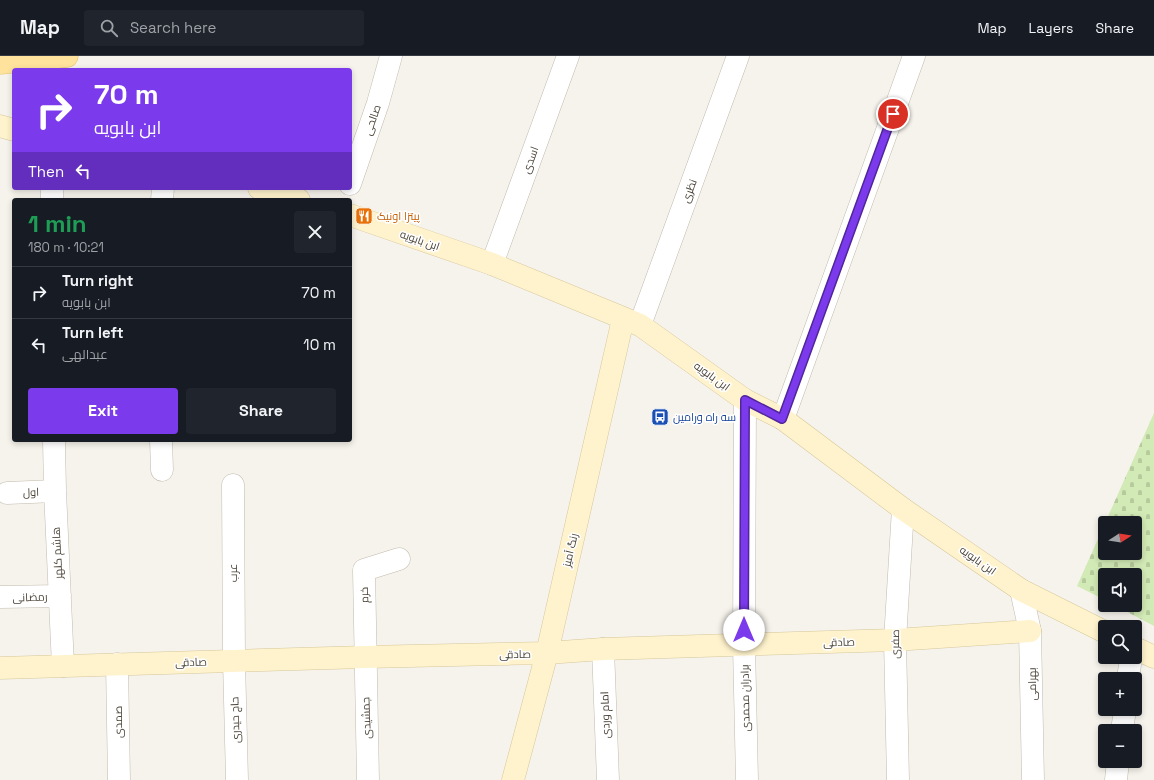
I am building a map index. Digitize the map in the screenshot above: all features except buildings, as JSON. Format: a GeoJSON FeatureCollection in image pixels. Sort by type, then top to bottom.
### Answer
{"type":"FeatureCollection","features":[{"type":"Feature","properties":{"kind":"main road"},"geometry":{"type":"LineString","coordinates":[[0,63],[58,60]]}},
{"type":"Feature","properties":{"kind":"street","name":"صالحی"},"geometry":{"type":"LineString","coordinates":[[352,178],[378,103],[391,56]]}},
{"type":"Feature","properties":{"kind":"street","name":"اسدی"},"geometry":{"type":"LineString","coordinates":[[492,264],[568,56]]}},
{"type":"Feature","properties":{"kind":"street","name":"نظری"},"geometry":{"type":"LineString","coordinates":[[632,322],[738,56]]}},
{"type":"Feature","properties":{"kind":"street"},"geometry":{"type":"LineString","coordinates":[[782,419],[914,56]]}},
{"type":"Feature","properties":{"kind":"street"},"geometry":{"type":"LineString","coordinates":[[0,126],[12,129]]}},
{"type":"Feature","properties":{"kind":"street"},"geometry":{"type":"LineString","coordinates":[[266,190],[293,198]]}},
{"type":"Feature","properties":{"kind":"street","name":"ابن بابویه"},"geometry":{"type":"LineString","coordinates":[[352,216],[492,264],[632,322],[745,400],[782,419],[903,509],[1021,590],[1098,628]]}},
{"type":"Feature","properties":{"kind":"street","name":"رنگ آمیز"},"geometry":{"type":"LineString","coordinates":[[513,780],[632,322]]}},
{"type":"Feature","properties":{"kind":"street","name":"برادران محمدی"},"geometry":{"type":"LineString","coordinates":[[745,400],[744,645],[747,780]]}},
{"type":"Feature","properties":{"kind":"street","name":"هاشم کلهر"},"geometry":{"type":"LineString","coordinates":[[54,442],[54,491],[63,666]]}},
{"type":"Feature","properties":{"kind":"street"},"geometry":{"type":"LineString","coordinates":[[160,442],[162,470]]}},
{"type":"Feature","properties":{"kind":"street","name":"عرب"},"geometry":{"type":"LineString","coordinates":[[233,485],[234,660]]}},
{"type":"Feature","properties":{"kind":"street","name":"اول"},"geometry":{"type":"LineString","coordinates":[[7,493],[54,491]]}},
{"type":"Feature","properties":{"kind":"street","name":"صفری"},"geometry":{"type":"LineString","coordinates":[[898,780],[895,640],[903,509]]}},
{"type":"Feature","properties":{"kind":"street","name":"خرم"},"geometry":{"type":"LineString","coordinates":[[364,656],[364,570],[399,559]]}},
{"type":"Feature","properties":{"kind":"street","name":"بهرامی"},"geometry":{"type":"LineString","coordinates":[[1021,590],[1030,631],[1033,780]]}},
{"type":"Feature","properties":{"kind":"street","name":"رمضانی"},"geometry":{"type":"LineString","coordinates":[[0,597],[60,596]]}},
{"type":"Feature","properties":{"kind":"street","name":"صادقی"},"geometry":{"type":"LineString","coordinates":[[0,668],[364,656],[547,653],[603,649],[895,640],[1030,631]]}},
{"type":"Feature","properties":{"kind":"street","name":"امام وردی"},"geometry":{"type":"LineString","coordinates":[[603,649],[608,780]]}},
{"type":"Feature","properties":{"kind":"street"},"geometry":{"type":"LineString","coordinates":[[1142,651],[1154,657]]}},
{"type":"Feature","properties":{"kind":"street","name":"جمشیدی"},"geometry":{"type":"LineString","coordinates":[[364,656],[368,780]]}},
{"type":"Feature","properties":{"kind":"street","name":"حاج حیدری"},"geometry":{"type":"LineString","coordinates":[[234,660],[237,780]]}},
{"type":"Feature","properties":{"kind":"street","name":"صمدی"},"geometry":{"type":"LineString","coordinates":[[117,664],[119,780]]}},
{"type":"Feature","properties":{"kind":"street"},"geometry":{"type":"LineString","coordinates":[[1116,780],[1117,768]]}},
{"type":"Feature","properties":{"kind":"green space"},"geometry":{"type":"Polygon","coordinates":[[[1154,413],[1154,626],[1127,612],[1142,612],[1142,568],[1098,568],[1098,596],[1077,586],[1098,539],[1098,560],[1142,560],[1142,516],[1108,516],[1154,413]]]}},
{"type":"Feature","properties":{"kind":"place","name":"پیتزا اونیک"},"geometry":{"type":"Point","coordinates":[364,216]}},
{"type":"Feature","properties":{"kind":"place","name":"سه راه ورامین"},"geometry":{"type":"Point","coordinates":[660,417]}},
{"type":"Feature","properties":{"kind":"route"},"geometry":{"type":"LineString","coordinates":[[744,630],[745,400],[782,419],[893,114]]}}]}
